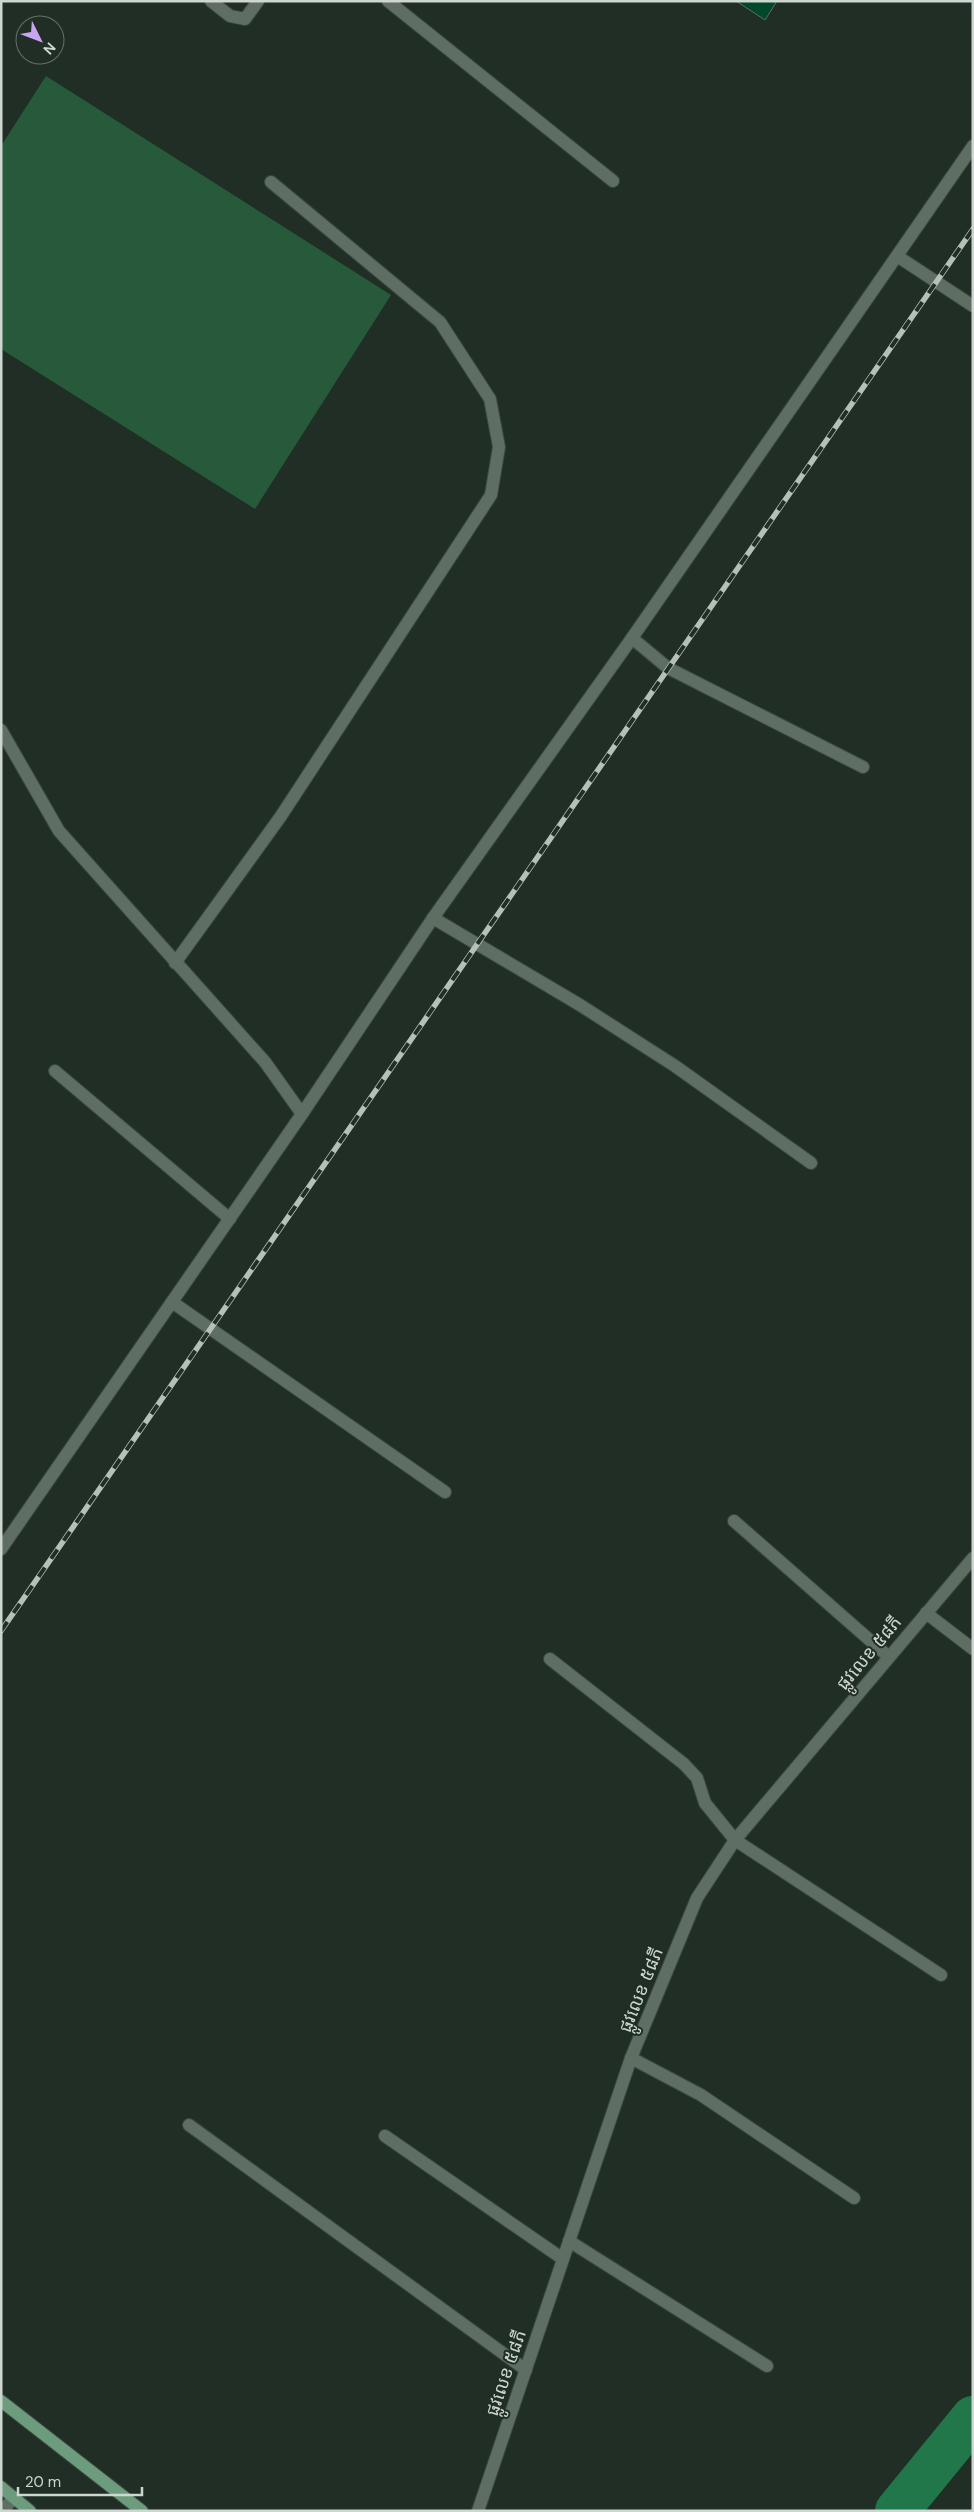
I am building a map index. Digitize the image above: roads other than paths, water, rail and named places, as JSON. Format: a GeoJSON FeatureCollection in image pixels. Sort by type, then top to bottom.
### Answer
{"type":"FeatureCollection","features":[{"type":"Feature","properties":{"kind":"main road"},"geometry":{"type":"LineString","coordinates":[[1,2401],[142,2511]]}},
{"type":"Feature","properties":{"kind":"main road"},"geometry":{"type":"LineString","coordinates":[[1,2487],[30,2511]]}},
{"type":"Feature","properties":{"kind":"street"},"geometry":{"type":"LineString","coordinates":[[211,1],[230,16],[245,19],[258,1]]}},
{"type":"Feature","properties":{"kind":"street"},"geometry":{"type":"LineString","coordinates":[[388,1],[613,181]]}},
{"type":"Feature","properties":{"kind":"street"},"geometry":{"type":"LineString","coordinates":[[1,1549],[302,1114],[433,918],[632,638],[973,146]]}},
{"type":"Feature","properties":{"kind":"street"},"geometry":{"type":"LineString","coordinates":[[175,963],[281,816],[491,495],[498,447],[490,399],[440,322],[271,182]]}},
{"type":"Feature","properties":{"kind":"street"},"geometry":{"type":"LineString","coordinates":[[897,256],[973,306]]}},
{"type":"Feature","properties":{"kind":"street"},"geometry":{"type":"LineString","coordinates":[[632,638],[668,668],[863,767]]}},
{"type":"Feature","properties":{"kind":"street"},"geometry":{"type":"LineString","coordinates":[[1,730],[60,831],[175,963],[265,1062],[302,1114]]}},
{"type":"Feature","properties":{"kind":"street"},"geometry":{"type":"LineString","coordinates":[[433,918],[580,1004],[675,1066],[811,1163]]}},
{"type":"Feature","properties":{"kind":"street"},"geometry":{"type":"LineString","coordinates":[[56,1071],[230,1219]]}},
{"type":"Feature","properties":{"kind":"street"},"geometry":{"type":"LineString","coordinates":[[172,1302],[445,1492]]}},
{"type":"Feature","properties":{"kind":"street"},"geometry":{"type":"LineString","coordinates":[[734,1521],[889,1657]]}},
{"type":"Feature","properties":{"kind":"street","name":"ផ្លូវលេខ ៥៨ភី"},"geometry":{"type":"LineString","coordinates":[[478,2511],[631,2058],[697,1898],[735,1840],[973,1558]]}},
{"type":"Feature","properties":{"kind":"street"},"geometry":{"type":"LineString","coordinates":[[926,1613],[973,1649]]}},
{"type":"Feature","properties":{"kind":"street"},"geometry":{"type":"LineString","coordinates":[[550,1659],[684,1764],[697,1778],[705,1803],[735,1840],[941,1975]]}},
{"type":"Feature","properties":{"kind":"street"},"geometry":{"type":"LineString","coordinates":[[631,2058],[701,2095],[854,2198]]}},
{"type":"Feature","properties":{"kind":"street"},"geometry":{"type":"LineString","coordinates":[[189,2125],[526,2370]]}},
{"type":"Feature","properties":{"kind":"street"},"geometry":{"type":"LineString","coordinates":[[385,2136],[563,2260]]}},
{"type":"Feature","properties":{"kind":"street"},"geometry":{"type":"LineString","coordinates":[[569,2241],[766,2366]]}},
{"type":"Feature","properties":{"kind":"street"},"geometry":{"type":"LineString","coordinates":[[2,2511],[14,2498]]}},
{"type":"Feature","properties":{"kind":"waterway"},"geometry":{"type":"LineString","coordinates":[[897,2511],[973,2418]]}},
{"type":"Feature","properties":{"kind":"railway"},"geometry":{"type":"LineString","coordinates":[[1,1631],[973,229]]}}]}
